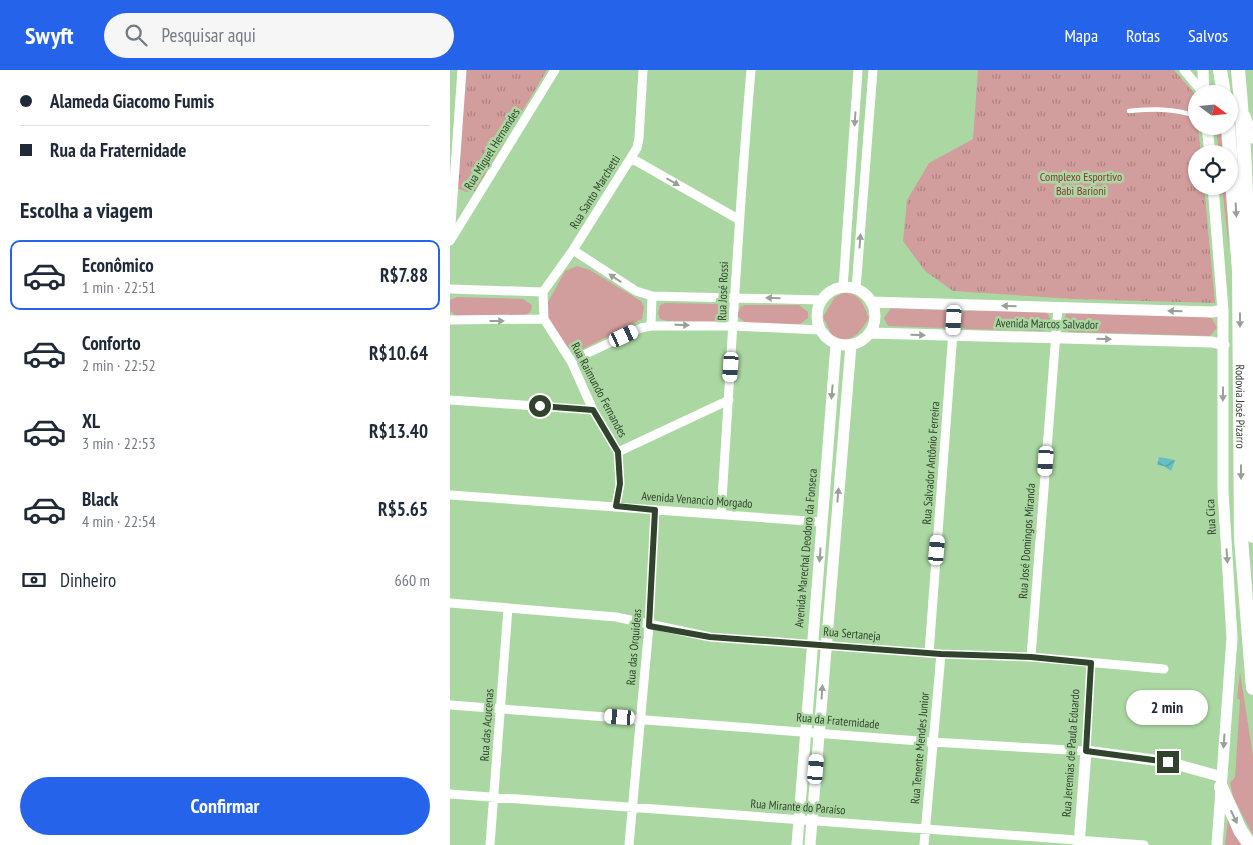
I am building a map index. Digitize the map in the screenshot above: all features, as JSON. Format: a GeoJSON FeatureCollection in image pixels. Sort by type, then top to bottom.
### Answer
{"type":"FeatureCollection","features":[{"type":"Feature","properties":{"kind":"main road"},"geometry":{"type":"LineString","coordinates":[[1220,70],[1222,85]]}},
{"type":"Feature","properties":{"kind":"main road","name":"Rodovia José Pizarro"},"geometry":{"type":"LineString","coordinates":[[1239,76],[1244,115],[1252,283],[1253,536]]}},
{"type":"Feature","properties":{"kind":"main road","name":"Rodovia José Pizarro"},"geometry":{"type":"LineString","coordinates":[[1229,135],[1239,271],[1241,538],[1253,688]]}},
{"type":"Feature","properties":{"kind":"main road"},"geometry":{"type":"LineString","coordinates":[[1222,782],[1240,830],[1250,845]]}},
{"type":"Feature","properties":{"kind":"street"},"geometry":{"type":"LineString","coordinates":[[450,241],[462,70]]}},
{"type":"Feature","properties":{"kind":"street","name":"Rua Miguel Hernandes"},"geometry":{"type":"LineString","coordinates":[[450,241],[555,70]]}},
{"type":"Feature","properties":{"kind":"street","name":"Rua Santo Marchetti"},"geometry":{"type":"LineString","coordinates":[[543,292],[631,158],[639,138],[643,70]]}},
{"type":"Feature","properties":{"kind":"street","name":"Rua José Rossi"},"geometry":{"type":"LineString","coordinates":[[721,514],[734,326],[738,219],[751,70]]}},
{"type":"Feature","properties":{"kind":"street"},"geometry":{"type":"LineString","coordinates":[[843,288],[858,70]]}},
{"type":"Feature","properties":{"kind":"street"},"geometry":{"type":"LineString","coordinates":[[856,289],[873,70]]}},
{"type":"Feature","properties":{"kind":"street"},"geometry":{"type":"LineString","coordinates":[[1184,70],[1196,85]]}},
{"type":"Feature","properties":{"kind":"street"},"geometry":{"type":"LineString","coordinates":[[1203,70],[1204,85]]}},
{"type":"Feature","properties":{"kind":"street"},"geometry":{"type":"LineString","coordinates":[[1244,115],[1253,138]]}},
{"type":"Feature","properties":{"kind":"street"},"geometry":{"type":"LineString","coordinates":[[631,158],[738,219]]}},
{"type":"Feature","properties":{"kind":"street","name":"Rua Cica"},"geometry":{"type":"LineString","coordinates":[[1214,195],[1223,310],[1223,491],[1232,638],[1217,845]]}},
{"type":"Feature","properties":{"kind":"street"},"geometry":{"type":"LineString","coordinates":[[572,250],[636,291],[652,296],[822,300]]}},
{"type":"Feature","properties":{"kind":"street"},"geometry":{"type":"LineString","coordinates":[[843,288],[856,289],[865,294],[871,302],[874,321],[870,333],[861,341],[851,345],[836,344],[820,330],[817,315],[822,300],[834,290],[843,288]]}},
{"type":"Feature","properties":{"kind":"street"},"geometry":{"type":"LineString","coordinates":[[450,289],[543,292],[544,319],[450,320]]}},
{"type":"Feature","properties":{"kind":"street"},"geometry":{"type":"LineString","coordinates":[[651,326],[652,296]]}},
{"type":"Feature","properties":{"kind":"street","name":"Avenida Marcos Salvador"},"geometry":{"type":"LineString","coordinates":[[871,302],[1212,312],[1223,310]]}},
{"type":"Feature","properties":{"kind":"street","name":"Rua Salvador Antônio Ferreira"},"geometry":{"type":"LineString","coordinates":[[929,653],[955,305]]}},
{"type":"Feature","properties":{"kind":"street","name":"Rua José Domingos Miranda"},"geometry":{"type":"LineString","coordinates":[[1031,657],[1058,308]]}},
{"type":"Feature","properties":{"kind":"street","name":"Rua Raimundo Fernandes"},"geometry":{"type":"LineString","coordinates":[[544,319],[571,361],[593,410],[618,452],[620,484],[616,506]]}},
{"type":"Feature","properties":{"kind":"street"},"geometry":{"type":"LineString","coordinates":[[571,361],[641,328],[651,326],[734,326],[820,330]]}},
{"type":"Feature","properties":{"kind":"street","name":"Avenida Marcos Salvador"},"geometry":{"type":"LineString","coordinates":[[870,333],[1212,342],[1224,345]]}},
{"type":"Feature","properties":{"kind":"street","name":"Avenida Marechal Deodoro da Fonseca"},"geometry":{"type":"LineString","coordinates":[[797,845],[836,344]]}},
{"type":"Feature","properties":{"kind":"street"},"geometry":{"type":"LineString","coordinates":[[810,845],[851,345]]}},
{"type":"Feature","properties":{"kind":"street"},"geometry":{"type":"LineString","coordinates":[[450,400],[593,410]]}},
{"type":"Feature","properties":{"kind":"street"},"geometry":{"type":"LineString","coordinates":[[618,452],[729,400]]}},
{"type":"Feature","properties":{"kind":"street","name":"Avenida Venancio Morgado"},"geometry":{"type":"LineString","coordinates":[[450,495],[822,522]]}},
{"type":"Feature","properties":{"kind":"street","name":"Rua das Orquideas"},"geometry":{"type":"LineString","coordinates":[[629,845],[649,626],[655,510]]}},
{"type":"Feature","properties":{"kind":"street","name":"Rua Sertaneja"},"geometry":{"type":"LineString","coordinates":[[450,603],[616,617],[649,626],[710,637],[812,643],[941,654],[1031,657],[1164,669]]}},
{"type":"Feature","properties":{"kind":"street","name":"Rua das Acucenas"},"geometry":{"type":"LineString","coordinates":[[490,845],[508,608]]}},
{"type":"Feature","properties":{"kind":"street","name":"Rua Tenente Mendes Junior"},"geometry":{"type":"LineString","coordinates":[[924,845],[941,654]]}},
{"type":"Feature","properties":{"kind":"street","name":"Rua Jeremias de Paula Eduardo"},"geometry":{"type":"LineString","coordinates":[[1079,843],[1091,663]]}},
{"type":"Feature","properties":{"kind":"street","name":"Rua da Fraternidade"},"geometry":{"type":"LineString","coordinates":[[450,705],[640,718],[820,734],[1086,751],[1168,762],[1222,782]]}},
{"type":"Feature","properties":{"kind":"street","name":"Rua Mirante do Paraíso"},"geometry":{"type":"LineString","coordinates":[[450,794],[632,809],[925,829],[1079,843],[1144,845]]}},
{"type":"Feature","properties":{"kind":"lane"},"geometry":{"type":"LineString","coordinates":[[1129,111],[1164,108],[1177,109],[1188,113]]}},
{"type":"Feature","properties":{"kind":"green space"},"geometry":{"type":"Polygon","coordinates":[[[464,70],[547,70],[475,191],[466,192],[457,188],[464,70]]]}},
{"type":"Feature","properties":{"kind":"green space","name":"Complexo Esportivo Babi Barioni"},"geometry":{"type":"Polygon","coordinates":[[[978,70],[1174,70],[1188,86],[1188,135],[1199,135],[1200,145],[1188,145],[1188,195],[1205,195],[1215,303],[1073,299],[953,291],[925,271],[903,241],[907,200],[929,163],[973,139],[978,70]]]}},
{"type":"Feature","properties":{"kind":"green space"},"geometry":{"type":"Polygon","coordinates":[[[1217,135],[1221,135],[1222,145],[1218,145],[1217,135]]]}},
{"type":"Feature","properties":{"kind":"green space"},"geometry":{"type":"Polygon","coordinates":[[[1223,195],[1226,195],[1229,252],[1223,195]]]}},
{"type":"Feature","properties":{"kind":"green space"},"geometry":{"type":"Polygon","coordinates":[[[577,266],[590,270],[641,301],[644,307],[642,319],[579,351],[566,347],[548,318],[546,306],[565,271],[577,266]]]}},
{"type":"Feature","properties":{"kind":"green space"},"geometry":{"type":"Polygon","coordinates":[[[843,293],[849,293],[857,297],[863,304],[869,318],[858,333],[845,340],[832,336],[823,317],[835,297],[843,293]]]}},
{"type":"Feature","properties":{"kind":"green space"},"geometry":{"type":"Polygon","coordinates":[[[457,297],[523,299],[532,305],[531,311],[524,317],[456,316],[450,311],[450,300],[457,297]]]}},
{"type":"Feature","properties":{"kind":"green space"},"geometry":{"type":"Polygon","coordinates":[[[665,303],[723,305],[726,316],[718,322],[667,321],[660,319],[658,313],[660,305],[665,303]]]}},
{"type":"Feature","properties":{"kind":"green space"},"geometry":{"type":"Polygon","coordinates":[[[745,305],[799,305],[808,312],[808,318],[800,324],[746,323],[737,316],[740,307],[745,305]]]}},
{"type":"Feature","properties":{"kind":"green space"},"geometry":{"type":"Polygon","coordinates":[[[891,308],[945,310],[949,321],[943,328],[888,326],[884,318],[891,308]]]}},
{"type":"Feature","properties":{"kind":"green space"},"geometry":{"type":"Polygon","coordinates":[[[964,311],[1045,312],[1049,315],[1051,325],[1043,331],[966,329],[962,327],[959,318],[964,311]]]}},
{"type":"Feature","properties":{"kind":"green space"},"geometry":{"type":"Polygon","coordinates":[[[1070,312],[1203,316],[1212,318],[1217,328],[1210,336],[1069,332],[1062,325],[1066,314],[1070,312]]]}},
{"type":"Feature","properties":{"kind":"green space"},"geometry":{"type":"Polygon","coordinates":[[[1240,672],[1253,756],[1253,835],[1233,797],[1230,783],[1235,777],[1240,700],[1237,698],[1240,672]]]}},
{"type":"Feature","properties":{"kind":"green space"},"geometry":{"type":"Polygon","coordinates":[[[1228,819],[1244,845],[1225,845],[1228,819]]]}},
{"type":"Feature","properties":{"kind":"water"},"geometry":{"type":"Polygon","coordinates":[[[1159,457],[1175,460],[1171,471],[1164,466],[1157,465],[1159,457]]]}},
{"type":"Feature","properties":{"kind":"route"},"geometry":{"type":"LineString","coordinates":[[540,406],[593,410],[618,452],[620,484],[616,506],[655,510],[649,626],[710,637],[812,643],[941,654],[1031,657],[1091,663],[1086,751],[1129,755],[1168,762]]}}]}
